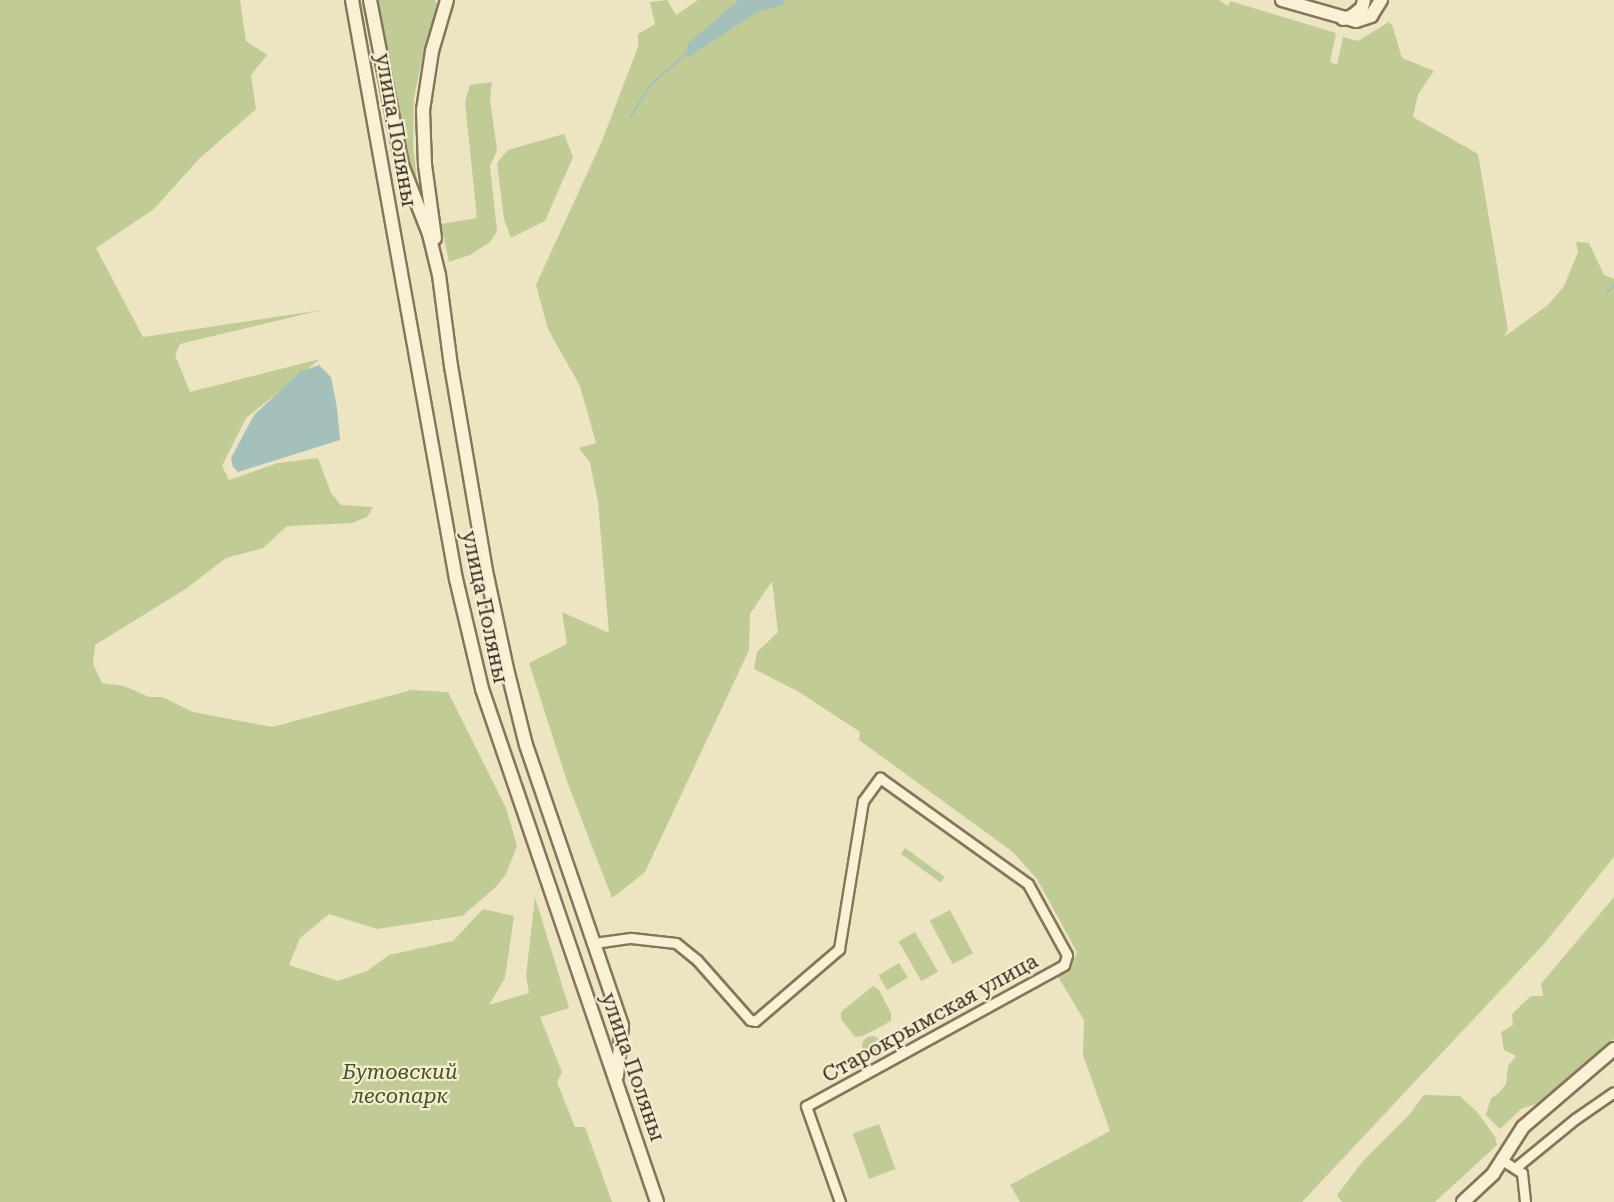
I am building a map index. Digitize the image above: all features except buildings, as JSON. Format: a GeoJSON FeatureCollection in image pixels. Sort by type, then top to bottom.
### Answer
{"type":"FeatureCollection","features":[{"type":"Feature","properties":{"kind":"main road"},"geometry":{"type":"LineString","coordinates":[[439,274],[423,130],[429,69],[447,0]]}},
{"type":"Feature","properties":{"kind":"main road"},"geometry":{"type":"LineString","coordinates":[[1282,0],[1342,19],[1363,20],[1377,2]]}},
{"type":"Feature","properties":{"kind":"main road"},"geometry":{"type":"LineString","coordinates":[[1342,19],[1352,16],[1362,8],[1364,0]]}},
{"type":"Feature","properties":{"kind":"main road","name":"улица Поляны"},"geometry":{"type":"LineString","coordinates":[[353,1],[456,579],[479,678],[500,748],[617,1080],[657,1202]]}},
{"type":"Feature","properties":{"kind":"main road","name":"улица Поляны"},"geometry":{"type":"LineString","coordinates":[[372,2],[402,165],[429,234],[439,274],[451,366],[486,571],[507,669],[526,745],[622,1026],[617,1080]]}},
{"type":"Feature","properties":{"kind":"main road"},"geometry":{"type":"LineString","coordinates":[[1463,1202],[1480,1189],[1523,1127],[1614,1049]]}},
{"type":"Feature","properties":{"kind":"street","name":"Старокрымская улица"},"geometry":{"type":"LineString","coordinates":[[594,943],[610,939],[631,938],[676,943],[697,960],[750,1020],[755,1021],[840,949],[862,801],[880,778],[1028,884],[1067,955],[1064,965],[806,1106],[840,1202]]}},
{"type":"Feature","properties":{"kind":"street"},"geometry":{"type":"LineString","coordinates":[[1515,1168],[1575,1119],[1614,1092]]}},
{"type":"Feature","properties":{"kind":"street"},"geometry":{"type":"LineString","coordinates":[[1502,1160],[1522,1173],[1526,1202]]}},
{"type":"Feature","properties":{"kind":"green space","name":"Бутовский лесопарк"},"geometry":{"type":"Polygon","coordinates":[[[0,0],[240,0],[246,41],[267,55],[251,75],[256,109],[200,158],[154,209],[96,248],[143,337],[322,310],[180,344],[175,355],[190,392],[320,359],[246,418],[222,466],[229,480],[278,463],[318,458],[331,493],[341,505],[373,507],[367,517],[352,523],[287,526],[263,548],[226,558],[187,588],[95,645],[93,664],[102,683],[124,686],[149,697],[162,697],[193,712],[272,727],[412,690],[448,692],[506,808],[517,846],[506,874],[496,887],[462,916],[377,929],[329,914],[300,938],[289,965],[338,981],[367,971],[389,955],[453,941],[483,909],[514,916],[505,978],[489,1005],[529,993],[526,976],[535,897],[569,1008],[540,1017],[562,1072],[557,1082],[575,1127],[585,1127],[612,1202],[0,1202],[0,0]]]}},
{"type":"Feature","properties":{"kind":"green space"},"geometry":{"type":"Polygon","coordinates":[[[377,0],[435,0],[438,6],[423,54],[414,98],[413,145],[419,199],[407,172],[377,0]]]}},
{"type":"Feature","properties":{"kind":"green space"},"geometry":{"type":"Polygon","coordinates":[[[667,0],[676,15],[698,0],[1219,0],[1228,6],[1230,1],[1336,33],[1330,62],[1337,65],[1343,37],[1358,41],[1389,22],[1392,25],[1402,58],[1434,71],[1418,94],[1413,117],[1478,154],[1508,330],[1504,337],[1548,305],[1564,286],[1578,252],[1576,242],[1589,243],[1604,275],[1614,279],[1614,857],[1544,944],[1302,1202],[1020,1202],[1010,1185],[1110,1131],[1083,1055],[1084,1020],[1057,975],[1070,968],[1077,952],[1037,879],[1013,852],[859,740],[860,732],[799,692],[754,669],[757,652],[778,632],[772,581],[750,614],[749,650],[645,872],[612,898],[568,784],[529,663],[567,644],[562,612],[609,633],[598,502],[590,463],[579,448],[596,443],[580,386],[548,329],[536,285],[602,141],[638,47],[638,34],[655,24],[650,2],[667,0]]]}},
{"type":"Feature","properties":{"kind":"green space"},"geometry":{"type":"Polygon","coordinates":[[[492,82],[490,100],[497,150],[490,166],[497,231],[490,242],[470,255],[449,262],[441,224],[477,218],[465,102],[470,85],[492,82]]]}},
{"type":"Feature","properties":{"kind":"green space"},"geometry":{"type":"Polygon","coordinates":[[[564,134],[573,157],[545,221],[511,238],[504,219],[497,163],[508,150],[564,134]]]}},
{"type":"Feature","properties":{"kind":"green space"},"geometry":{"type":"Polygon","coordinates":[[[905,848],[945,877],[941,882],[901,854],[905,848]]]}},
{"type":"Feature","properties":{"kind":"green space"},"geometry":{"type":"Polygon","coordinates":[[[1614,897],[1614,1039],[1542,1102],[1521,1109],[1500,1129],[1486,1115],[1491,1098],[1499,1093],[1506,1084],[1508,1066],[1516,1056],[1504,1050],[1501,1032],[1513,1025],[1512,1014],[1531,996],[1543,996],[1541,984],[1614,897]]]}},
{"type":"Feature","properties":{"kind":"green space"},"geometry":{"type":"Polygon","coordinates":[[[950,910],[973,953],[953,964],[930,921],[950,910]]]}},
{"type":"Feature","properties":{"kind":"green space"},"geometry":{"type":"Polygon","coordinates":[[[915,932],[938,972],[922,981],[899,942],[915,932]]]}},
{"type":"Feature","properties":{"kind":"green space"},"geometry":{"type":"Polygon","coordinates":[[[899,963],[908,978],[887,990],[878,975],[899,963]]]}},
{"type":"Feature","properties":{"kind":"green space"},"geometry":{"type":"Polygon","coordinates":[[[873,986],[879,990],[891,1013],[891,1021],[863,1036],[855,1037],[841,1019],[841,1012],[873,986]]]}},
{"type":"Feature","properties":{"kind":"green space"},"geometry":{"type":"Polygon","coordinates":[[[868,1036],[876,1036],[882,1042],[882,1050],[876,1056],[868,1056],[862,1050],[862,1042],[868,1036]]]}},
{"type":"Feature","properties":{"kind":"green space"},"geometry":{"type":"Polygon","coordinates":[[[1424,1095],[1460,1096],[1478,1113],[1495,1137],[1497,1145],[1435,1202],[1342,1202],[1337,1195],[1364,1160],[1409,1115],[1424,1095]]]}},
{"type":"Feature","properties":{"kind":"green space"},"geometry":{"type":"Polygon","coordinates":[[[879,1124],[895,1169],[869,1179],[853,1134],[879,1124]]]}},
{"type":"Feature","properties":{"kind":"water"},"geometry":{"type":"Polygon","coordinates":[[[739,0],[786,0],[781,6],[759,11],[687,58],[688,43],[739,0]]]}},
{"type":"Feature","properties":{"kind":"water"},"geometry":{"type":"Polygon","coordinates":[[[319,365],[331,377],[340,440],[238,472],[233,467],[231,458],[254,415],[300,372],[319,365]]]}},
{"type":"Feature","properties":{"kind":"waterway"},"geometry":{"type":"LineString","coordinates":[[630,117],[651,85],[690,50]]}},
{"type":"Feature","properties":{"kind":"waterway"},"geometry":{"type":"LineString","coordinates":[[1607,293],[1614,285]]}}]}
